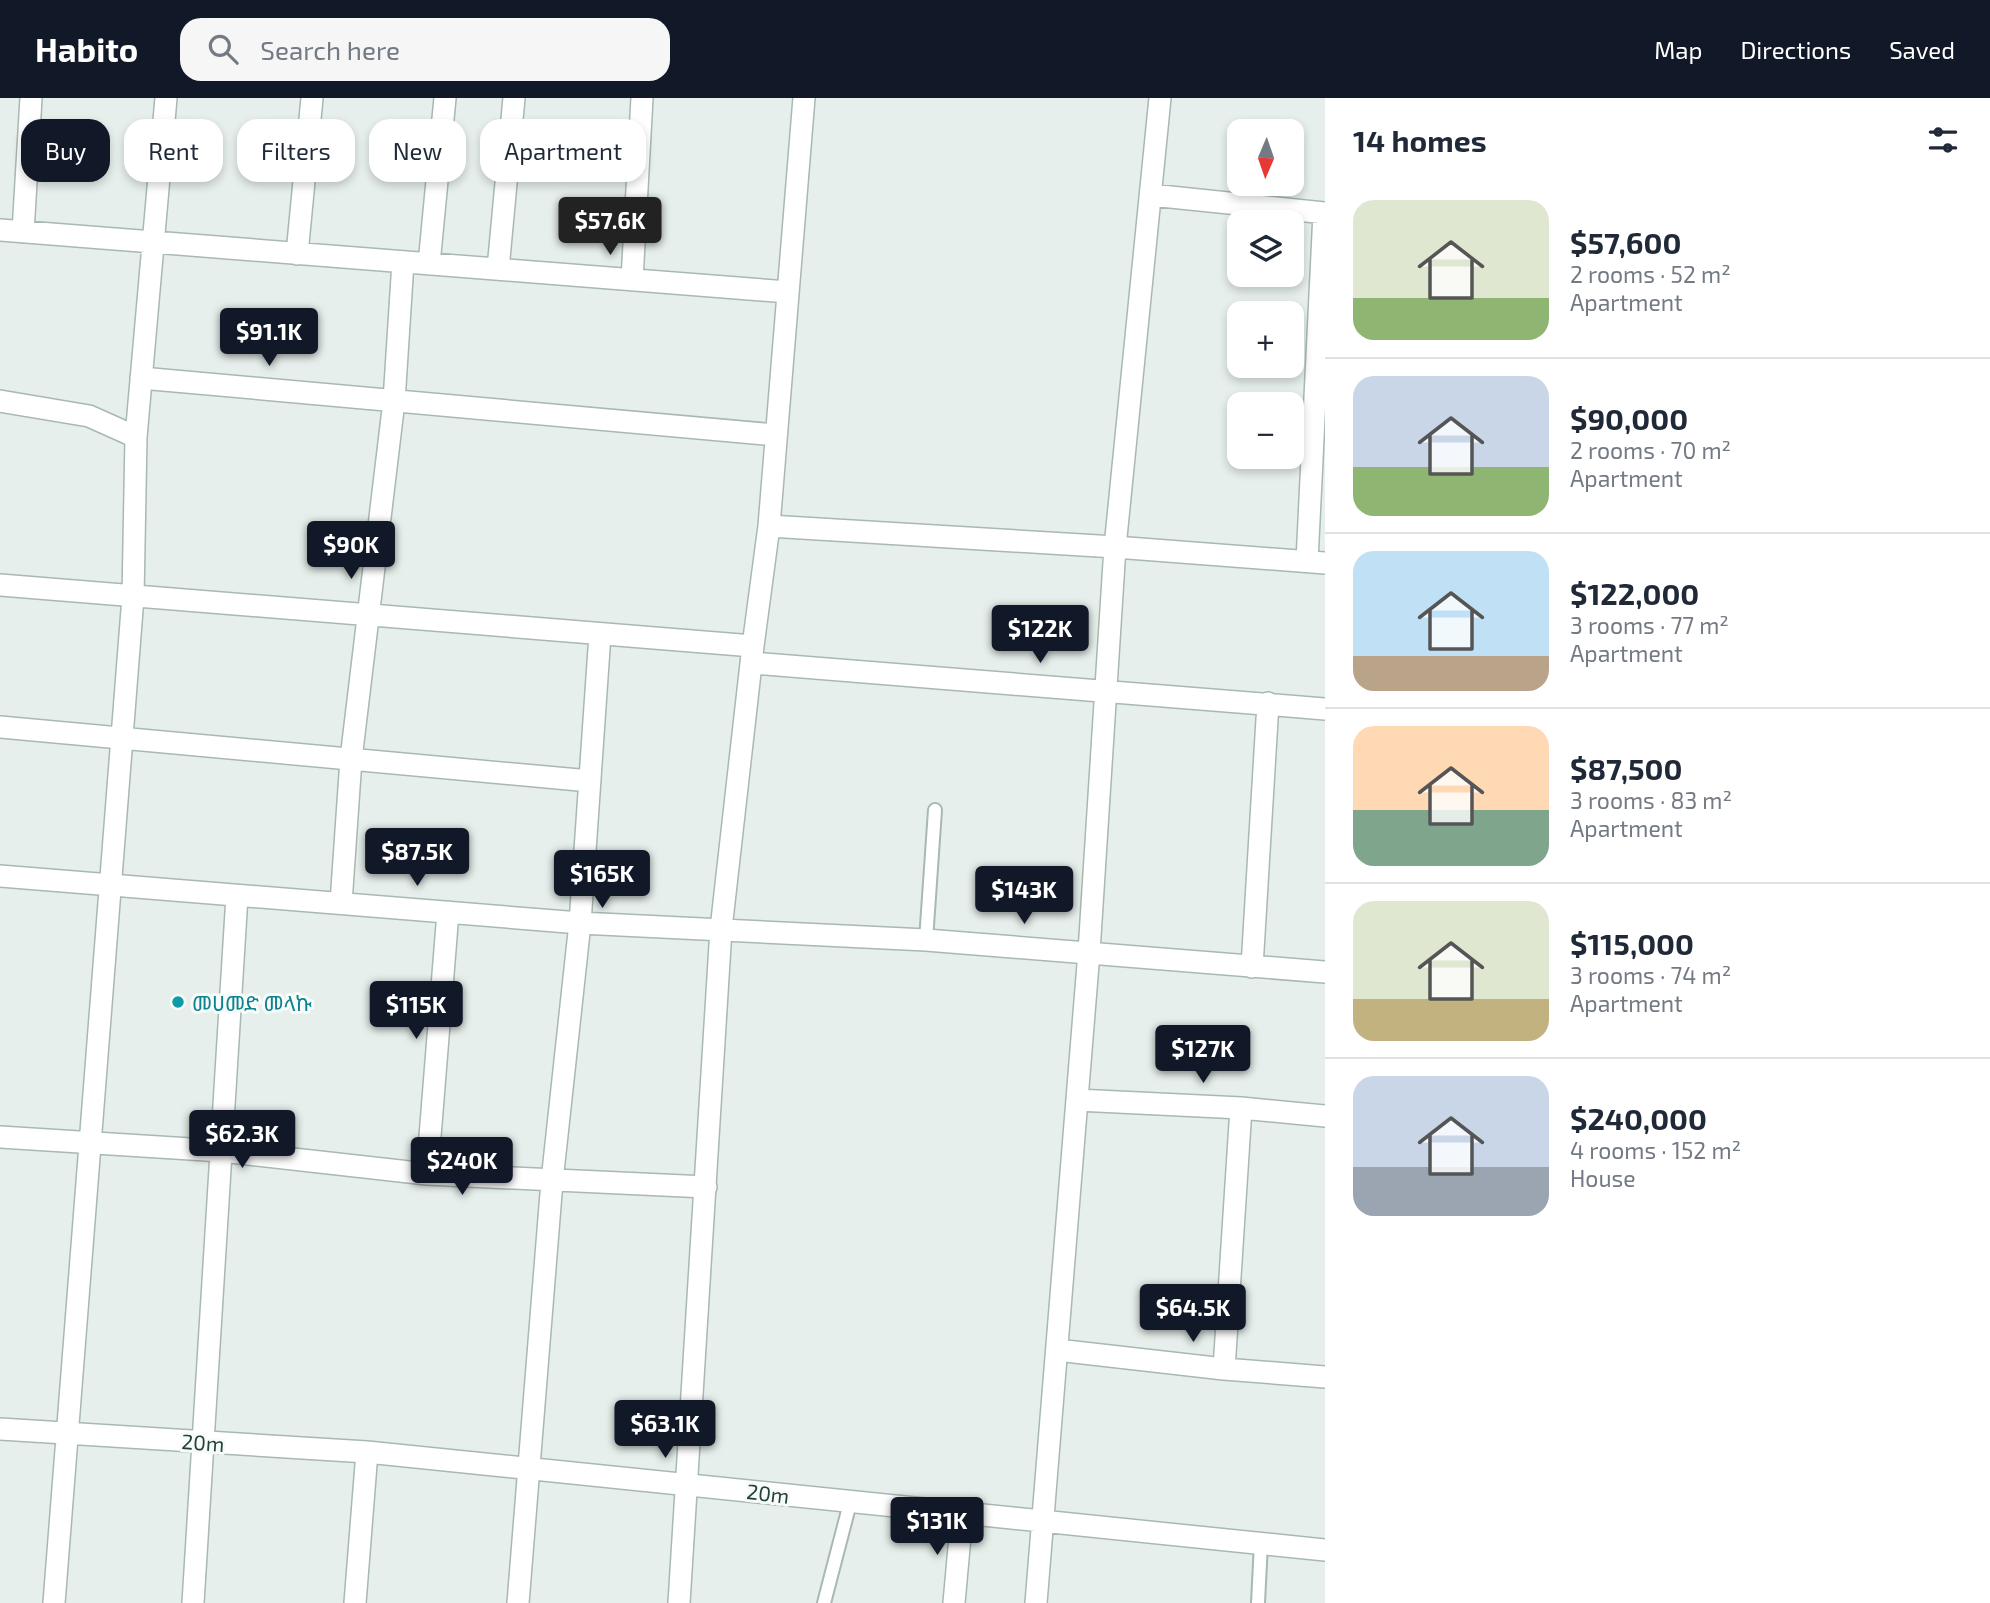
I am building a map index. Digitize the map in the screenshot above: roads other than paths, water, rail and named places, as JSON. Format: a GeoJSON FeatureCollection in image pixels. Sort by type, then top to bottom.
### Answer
{"type":"FeatureCollection","features":[{"type":"Feature","properties":{"kind":"street"},"geometry":{"type":"LineString","coordinates":[[23,232],[31,98]]}},
{"type":"Feature","properties":{"kind":"street"},"geometry":{"type":"LineString","coordinates":[[54,1603],[133,597],[136,437],[166,98]]}},
{"type":"Feature","properties":{"kind":"street"},"geometry":{"type":"LineString","coordinates":[[298,254],[312,98]]}},
{"type":"Feature","properties":{"kind":"street"},"geometry":{"type":"LineString","coordinates":[[429,264],[445,98]]}},
{"type":"Feature","properties":{"kind":"street"},"geometry":{"type":"LineString","coordinates":[[498,270],[514,98]]}},
{"type":"Feature","properties":{"kind":"street"},"geometry":{"type":"LineString","coordinates":[[632,280],[642,98]]}},
{"type":"Feature","properties":{"kind":"street"},"geometry":{"type":"LineString","coordinates":[[679,1603],[721,929],[769,526],[804,98]]}},
{"type":"Feature","properties":{"kind":"street"},"geometry":{"type":"LineString","coordinates":[[1036,1603],[1089,952],[1115,547],[1160,98]]}},
{"type":"Feature","properties":{"kind":"street"},"geometry":{"type":"LineString","coordinates":[[769,526],[1316,562],[1325,213],[1151,195]]}},
{"type":"Feature","properties":{"kind":"street"},"geometry":{"type":"LineString","coordinates":[[0,230],[788,292]]}},
{"type":"Feature","properties":{"kind":"street"},"geometry":{"type":"LineString","coordinates":[[341,903],[351,759],[394,401],[403,262]]}},
{"type":"Feature","properties":{"kind":"street"},"geometry":{"type":"LineString","coordinates":[[141,378],[776,435]]}},
{"type":"Feature","properties":{"kind":"street"},"geometry":{"type":"LineString","coordinates":[[0,401],[89,416],[136,437]]}},
{"type":"Feature","properties":{"kind":"street"},"geometry":{"type":"LineString","coordinates":[[0,584],[600,634],[752,655],[1104,691],[1325,709]]}},
{"type":"Feature","properties":{"kind":"street"},"geometry":{"type":"LineString","coordinates":[[518,1603],[552,1181],[580,923],[600,634]]}},
{"type":"Feature","properties":{"kind":"street"},"geometry":{"type":"LineString","coordinates":[[1252,967],[1268,703]]}},
{"type":"Feature","properties":{"kind":"street"},"geometry":{"type":"LineString","coordinates":[[0,727],[590,781]]}},
{"type":"Feature","properties":{"kind":"street"},"geometry":{"type":"LineString","coordinates":[[0,876],[580,923],[926,940],[1325,972]]}},
{"type":"Feature","properties":{"kind":"street"},"geometry":{"type":"LineString","coordinates":[[193,1603],[237,896]]}},
{"type":"Feature","properties":{"kind":"street"},"geometry":{"type":"LineString","coordinates":[[427,1174],[448,912]]}},
{"type":"Feature","properties":{"kind":"street"},"geometry":{"type":"LineString","coordinates":[[1077,1100],[1241,1108],[1325,1116]]}},
{"type":"Feature","properties":{"kind":"street"},"geometry":{"type":"LineString","coordinates":[[1224,1369],[1241,1108]]}},
{"type":"Feature","properties":{"kind":"street"},"geometry":{"type":"LineString","coordinates":[[0,1137],[222,1151],[427,1174],[706,1186]]}},
{"type":"Feature","properties":{"kind":"street"},"geometry":{"type":"LineString","coordinates":[[1057,1350],[1224,1369],[1325,1377]]}},
{"type":"Feature","properties":{"kind":"street","name":"20m"},"geometry":{"type":"LineString","coordinates":[[0,1429],[367,1452],[1325,1550]]}},
{"type":"Feature","properties":{"kind":"street"},"geometry":{"type":"LineString","coordinates":[[355,1603],[367,1452]]}},
{"type":"Feature","properties":{"kind":"street"},"geometry":{"type":"LineString","coordinates":[[954,1603],[962,1514]]}},
{"type":"Feature","properties":{"kind":"lane"},"geometry":{"type":"LineString","coordinates":[[926,940],[935,810]]}},
{"type":"Feature","properties":{"kind":"lane"},"geometry":{"type":"LineString","coordinates":[[824,1603],[850,1503]]}},
{"type":"Feature","properties":{"kind":"lane"},"geometry":{"type":"LineString","coordinates":[[1258,1603],[1261,1543]]}},
{"type":"Feature","properties":{"kind":"place","name":"መሀመድ መላኩ"},"geometry":{"type":"Point","coordinates":[178,1002]}}]}
